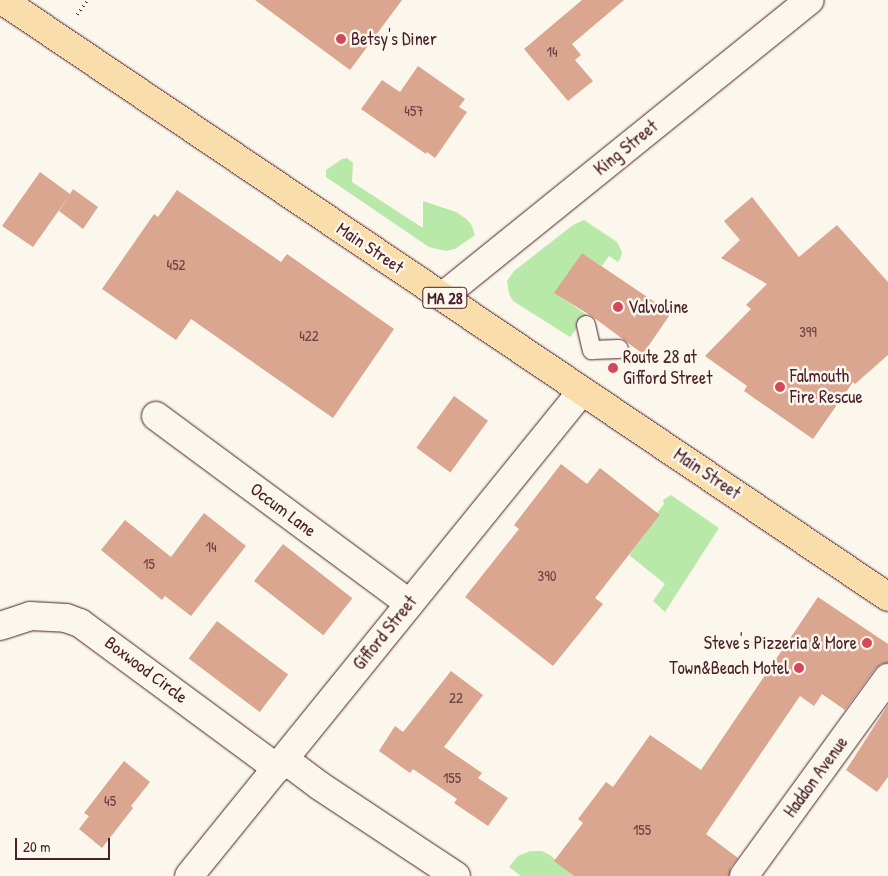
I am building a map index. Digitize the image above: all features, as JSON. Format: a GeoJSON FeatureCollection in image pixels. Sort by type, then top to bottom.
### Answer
{"type":"FeatureCollection","features":[{"type":"Feature","properties":{"kind":"main road","name":"Main Street"},"geometry":{"type":"LineString","coordinates":[[2,0],[888,597]]}},
{"type":"Feature","properties":{"kind":"street","name":"King Street"},"geometry":{"type":"LineString","coordinates":[[442,296],[810,0]]}},
{"type":"Feature","properties":{"kind":"street","name":"Gifford Street"},"geometry":{"type":"LineString","coordinates":[[189,876],[582,391]]}},
{"type":"Feature","properties":{"kind":"street","name":"Occum Lane"},"geometry":{"type":"LineString","coordinates":[[156,416],[409,603]]}},
{"type":"Feature","properties":{"kind":"street","name":"Boxwood Circle"},"geometry":{"type":"LineString","coordinates":[[0,626],[30,616],[66,618],[80,623],[280,764],[320,786],[456,876]]}},
{"type":"Feature","properties":{"kind":"street","name":"Haddon Avenue"},"geometry":{"type":"LineString","coordinates":[[744,876],[888,678]]}},
{"type":"Feature","properties":{"kind":"lane"},"geometry":{"type":"LineString","coordinates":[[586,325],[592,350],[619,348]]}},
{"type":"Feature","properties":{"kind":"path"},"geometry":{"type":"LineString","coordinates":[[77,14],[87,0]]}},
{"type":"Feature","properties":{"kind":"green space"},"geometry":{"type":"Polygon","coordinates":[[[347,158],[353,163],[352,182],[423,228],[423,201],[456,212],[471,224],[475,235],[455,249],[446,251],[429,247],[326,177],[326,170],[342,159],[347,158]]]}},
{"type":"Feature","properties":{"kind":"green space"},"geometry":{"type":"Polygon","coordinates":[[[584,220],[617,242],[622,252],[618,262],[609,256],[602,266],[582,253],[555,293],[587,315],[570,337],[513,301],[509,294],[507,281],[514,271],[573,225],[584,220]]]}},
{"type":"Feature","properties":{"kind":"green space"},"geometry":{"type":"Polygon","coordinates":[[[671,495],[719,528],[665,612],[653,601],[665,584],[629,555],[660,515],[657,513],[664,504],[663,500],[671,495]]]}},
{"type":"Feature","properties":{"kind":"green space"},"geometry":{"type":"Polygon","coordinates":[[[530,851],[542,851],[550,855],[574,876],[521,876],[509,867],[518,856],[530,851]]]}},
{"type":"Feature","properties":{"kind":"building","name":"Betsy's Diner"},"geometry":{"type":"Polygon","coordinates":[[[255,0],[402,0],[350,70],[255,0]]]}},
{"type":"Feature","properties":{"kind":"building"},"geometry":{"type":"Polygon","coordinates":[[[582,0],[624,0],[572,44],[581,55],[575,60],[593,81],[568,101],[524,49],[582,0]]]}},
{"type":"Feature","properties":{"kind":"building"},"geometry":{"type":"Polygon","coordinates":[[[418,66],[465,99],[459,107],[467,112],[435,158],[427,152],[426,154],[361,109],[382,80],[400,92],[418,66]]]}},
{"type":"Feature","properties":{"kind":"building"},"geometry":{"type":"Polygon","coordinates":[[[40,172],[70,194],[73,189],[98,207],[83,229],[59,211],[69,196],[33,247],[2,226],[40,172]]]}},
{"type":"Feature","properties":{"kind":"building"},"geometry":{"type":"Polygon","coordinates":[[[177,190],[281,262],[287,254],[394,329],[333,418],[191,319],[176,340],[102,289],[154,214],[158,217],[177,190]]]}},
{"type":"Feature","properties":{"kind":"building"},"geometry":{"type":"Polygon","coordinates":[[[752,197],[799,257],[837,225],[888,282],[888,355],[855,384],[853,382],[813,439],[744,391],[747,386],[705,356],[751,309],[746,305],[767,284],[721,258],[740,240],[724,221],[752,197]]]}},
{"type":"Feature","properties":{"kind":"building","name":"Valvoline"},"geometry":{"type":"Polygon","coordinates":[[[582,253],[671,313],[643,354],[593,317],[554,293],[582,253]]]}},
{"type":"Feature","properties":{"kind":"building"},"geometry":{"type":"Polygon","coordinates":[[[454,396],[488,421],[450,472],[416,448],[454,396]]]}},
{"type":"Feature","properties":{"kind":"building"},"geometry":{"type":"Polygon","coordinates":[[[561,464],[587,484],[600,468],[660,515],[595,598],[603,604],[553,666],[465,597],[519,529],[514,525],[561,464]]]}},
{"type":"Feature","properties":{"kind":"building"},"geometry":{"type":"Polygon","coordinates":[[[204,513],[246,546],[191,616],[165,596],[162,600],[101,550],[125,520],[171,557],[204,513]]]}},
{"type":"Feature","properties":{"kind":"building"},"geometry":{"type":"Polygon","coordinates":[[[283,544],[352,598],[323,635],[254,581],[283,544]]]}},
{"type":"Feature","properties":{"kind":"building"},"geometry":{"type":"Polygon","coordinates":[[[818,597],[888,644],[888,663],[881,664],[875,669],[845,710],[822,694],[814,706],[800,696],[706,834],[738,858],[731,867],[729,876],[574,876],[554,861],[583,823],[578,819],[606,782],[613,787],[650,735],[701,770],[818,597]]]}},
{"type":"Feature","properties":{"kind":"building"},"geometry":{"type":"Polygon","coordinates":[[[217,621],[288,675],[260,712],[189,659],[217,621]]]}},
{"type":"Feature","properties":{"kind":"building"},"geometry":{"type":"Polygon","coordinates":[[[451,671],[483,695],[444,747],[482,773],[478,778],[508,798],[488,826],[454,803],[457,799],[413,769],[410,773],[379,751],[395,726],[403,732],[451,671]]]}},
{"type":"Feature","properties":{"kind":"building"},"geometry":{"type":"Polygon","coordinates":[[[888,705],[888,777],[877,792],[846,770],[888,705]]]}},
{"type":"Feature","properties":{"kind":"building"},"geometry":{"type":"Polygon","coordinates":[[[124,761],[150,782],[131,806],[133,808],[102,848],[79,829],[89,816],[84,813],[124,761]]]}},
{"type":"Feature","properties":{"kind":"place","name":"Betsy's Diner"},"geometry":{"type":"Point","coordinates":[341,39]}},
{"type":"Feature","properties":{"kind":"place","name":"Valvoline"},"geometry":{"type":"Point","coordinates":[618,307]}},
{"type":"Feature","properties":{"kind":"place","name":"Route 28 at Gifford Street"},"geometry":{"type":"Point","coordinates":[613,368]}},
{"type":"Feature","properties":{"kind":"place","name":"Falmouth Fire Rescue"},"geometry":{"type":"Point","coordinates":[780,387]}},
{"type":"Feature","properties":{"kind":"place","name":"Steve's Pizzeria & More"},"geometry":{"type":"Point","coordinates":[867,643]}},
{"type":"Feature","properties":{"kind":"place","name":"Town&Beach Motel"},"geometry":{"type":"Point","coordinates":[799,668]}}]}
